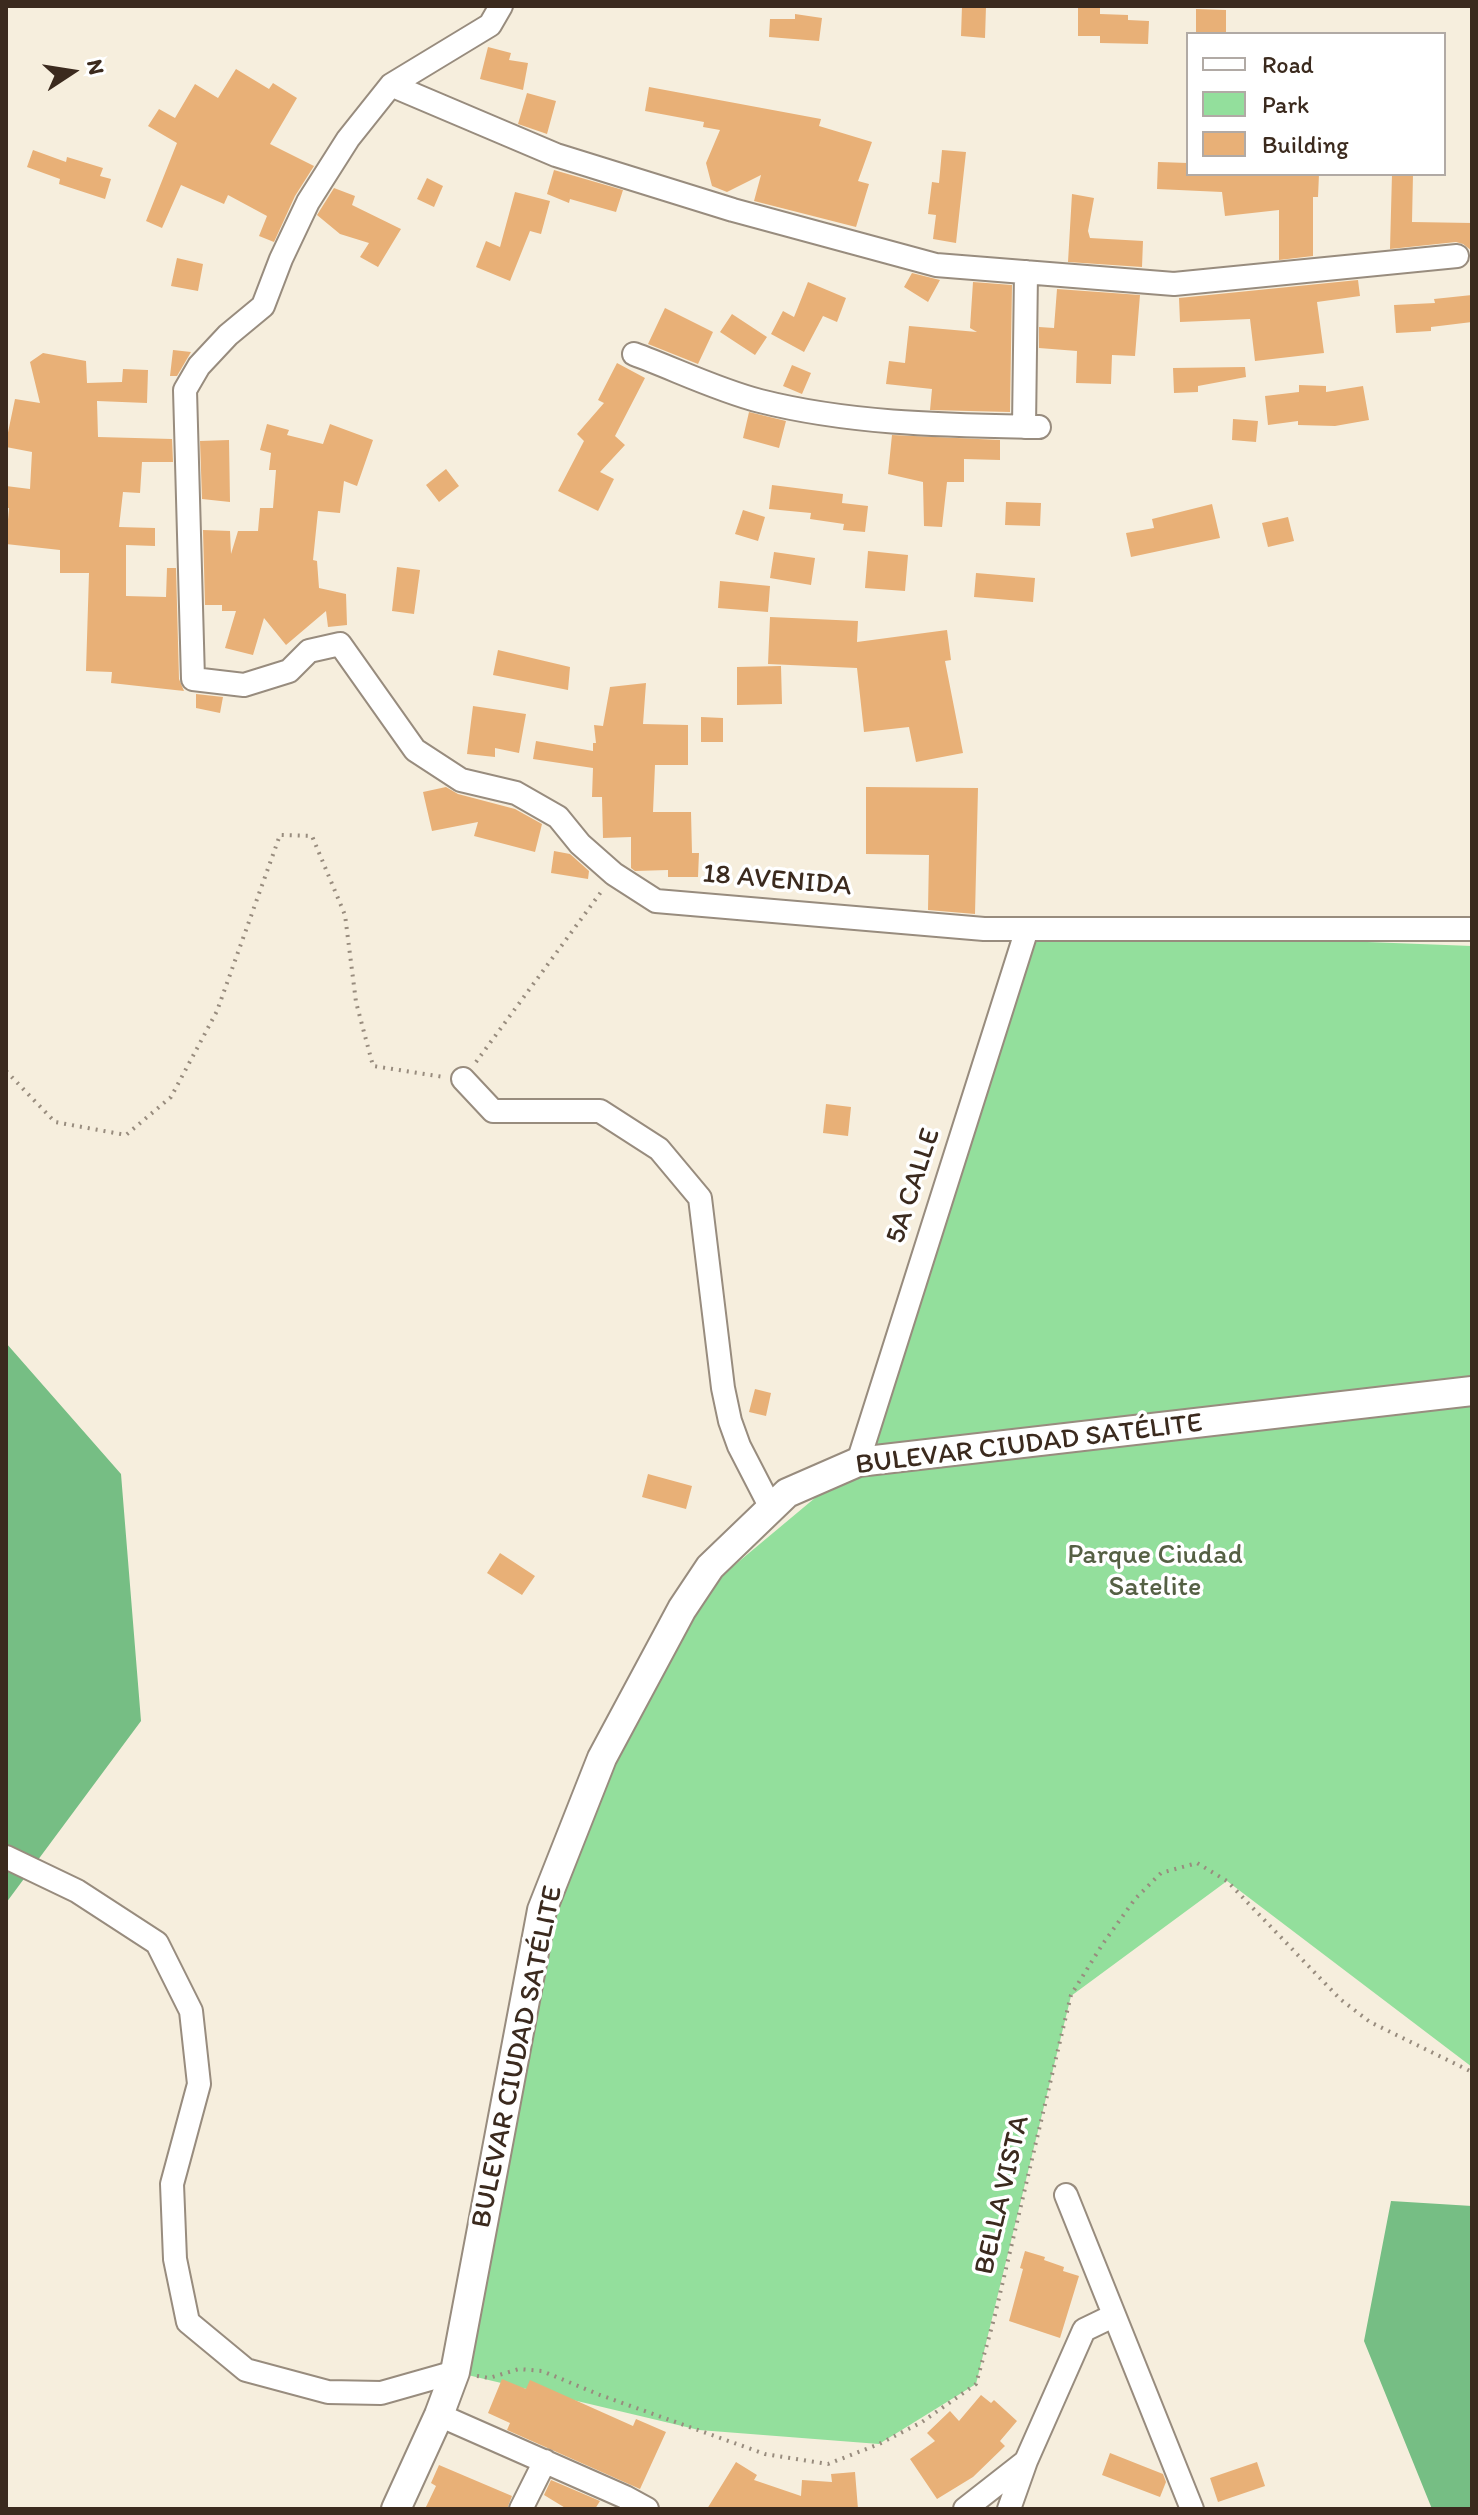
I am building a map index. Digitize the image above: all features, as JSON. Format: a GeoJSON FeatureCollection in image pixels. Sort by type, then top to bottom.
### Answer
{"type":"FeatureCollection","features":[{"type":"Feature","properties":{"kind":"street"},"geometry":{"type":"LineString","coordinates":[[391,85],[490,25],[501,6]]}},
{"type":"Feature","properties":{"kind":"street"},"geometry":{"type":"LineString","coordinates":[[391,85],[556,155],[733,210],[936,265],[1174,284],[1457,256]]}},
{"type":"Feature","properties":{"kind":"street","name":"18 AVENIDA"},"geometry":{"type":"LineString","coordinates":[[391,85],[348,139],[308,202],[263,306],[228,335],[199,366],[185,390],[193,679],[244,685],[289,671],[309,651],[340,644],[415,750],[461,780],[516,793],[558,817],[580,844],[614,874],[656,901],[984,929],[1472,929]]}},
{"type":"Feature","properties":{"kind":"street"},"geometry":{"type":"LineString","coordinates":[[634,354],[757,400],[835,416],[1031,427],[1026,272]]}},
{"type":"Feature","properties":{"kind":"street","name":"5A CALLE"},"geometry":{"type":"LineString","coordinates":[[858,1462],[1027,929]]}},
{"type":"Feature","properties":{"kind":"street"},"geometry":{"type":"LineString","coordinates":[[463,1079],[493,1111],[600,1111],[659,1149],[700,1198],[723,1388],[730,1421],[739,1446],[771,1508]]}},
{"type":"Feature","properties":{"kind":"street","name":"BULEVAR CIUDAD SATÉLITE"},"geometry":{"type":"LineString","coordinates":[[396,2509],[455,2372],[542,1910],[602,1758],[682,1609],[710,1567],[787,1493],[858,1462],[1472,1391]]}},
{"type":"Feature","properties":{"kind":"street"},"geometry":{"type":"LineString","coordinates":[[6,1857],[77,1891],[157,1943],[191,2011],[199,2084],[172,2184],[175,2259],[188,2322],[246,2370],[328,2392],[381,2393],[455,2372]]}},
{"type":"Feature","properties":{"kind":"street"},"geometry":{"type":"LineString","coordinates":[[1066,2195],[1188,2507]]}},
{"type":"Feature","properties":{"kind":"street"},"geometry":{"type":"LineString","coordinates":[[1009,2509],[1026,2461],[1084,2330],[1113,2316]]}},
{"type":"Feature","properties":{"kind":"street"},"geometry":{"type":"LineString","coordinates":[[439,2415],[647,2509]]}},
{"type":"Feature","properties":{"kind":"street"},"geometry":{"type":"LineString","coordinates":[[521,2509],[545,2461]]}},
{"type":"Feature","properties":{"kind":"street"},"geometry":{"type":"LineString","coordinates":[[965,2509],[1026,2461]]}},
{"type":"Feature","properties":{"kind":"path"},"geometry":{"type":"LineString","coordinates":[[6,1071],[55,1122],[126,1135],[160,1107],[171,1097],[217,1011],[280,835],[312,836],[345,915],[356,1002],[373,1066],[463,1079],[614,874]]}},
{"type":"Feature","properties":{"kind":"path","name":"BELLA VISTA"},"geometry":{"type":"LineString","coordinates":[[455,2372],[489,2378],[519,2369],[542,2371],[765,2454],[828,2464],[879,2444],[922,2422],[976,2384],[1071,1995],[1135,1899],[1161,1873],[1197,1863],[1227,1881],[1340,1999],[1370,2022],[1472,2072]]}},
{"type":"Feature","properties":{"kind":"green space","name":"Parque Ciudad Satelite"},"geometry":{"type":"Polygon","coordinates":[[[1027,929],[1472,946],[1472,2067],[1227,1881],[1071,1996],[976,2384],[879,2444],[699,2430],[455,2372],[555,1874],[682,1609],[858,1462],[1027,929]]]}},
{"type":"Feature","properties":{"kind":"green space"},"geometry":{"type":"Polygon","coordinates":[[[6,1343],[121,1474],[141,1721],[6,1903],[6,1343]]]}},
{"type":"Feature","properties":{"kind":"green space"},"geometry":{"type":"Polygon","coordinates":[[[1391,2201],[1472,2206],[1472,2509],[1432,2509],[1364,2341],[1391,2201]]]}},
{"type":"Feature","properties":{"kind":"building"},"geometry":{"type":"Polygon","coordinates":[[[962,6],[986,6],[985,38],[961,36],[962,6]]]}},
{"type":"Feature","properties":{"kind":"building"},"geometry":{"type":"Polygon","coordinates":[[[1078,6],[1100,6],[1100,14],[1128,15],[1128,20],[1149,21],[1148,44],[1100,43],[1100,36],[1078,36],[1078,6]]]}},
{"type":"Feature","properties":{"kind":"building"},"geometry":{"type":"Polygon","coordinates":[[[1196,9],[1226,10],[1226,32],[1196,32],[1196,9]]]}},
{"type":"Feature","properties":{"kind":"building"},"geometry":{"type":"Polygon","coordinates":[[[795,14],[822,18],[819,41],[769,37],[770,19],[795,19],[795,14]]]}},
{"type":"Feature","properties":{"kind":"building"},"geometry":{"type":"Polygon","coordinates":[[[488,47],[511,53],[509,60],[528,63],[523,90],[480,79],[488,47]]]}},
{"type":"Feature","properties":{"kind":"building"},"geometry":{"type":"Polygon","coordinates":[[[236,69],[269,89],[273,83],[297,98],[270,144],[314,166],[295,196],[274,242],[259,236],[267,216],[228,195],[224,204],[181,185],[162,228],[146,221],[177,143],[148,126],[159,109],[175,118],[195,84],[218,98],[236,69]]]}},
{"type":"Feature","properties":{"kind":"building"},"geometry":{"type":"Polygon","coordinates":[[[649,87],[821,119],[819,126],[872,142],[858,181],[869,184],[856,227],[754,201],[761,175],[727,192],[712,186],[706,163],[720,130],[703,127],[704,122],[645,111],[649,87]]]}},
{"type":"Feature","properties":{"kind":"building"},"geometry":{"type":"Polygon","coordinates":[[[527,93],[556,101],[547,134],[518,124],[527,93]]]}},
{"type":"Feature","properties":{"kind":"building"},"geometry":{"type":"Polygon","coordinates":[[[33,150],[66,162],[67,157],[103,168],[100,176],[111,179],[105,199],[59,184],[60,179],[27,167],[33,150]]]}},
{"type":"Feature","properties":{"kind":"building"},"geometry":{"type":"Polygon","coordinates":[[[942,150],[966,152],[956,243],[933,239],[936,215],[928,214],[932,182],[939,183],[942,150]]]}},
{"type":"Feature","properties":{"kind":"building"},"geometry":{"type":"Polygon","coordinates":[[[1158,162],[1186,163],[1186,176],[1319,176],[1318,197],[1313,197],[1313,256],[1279,260],[1279,210],[1225,216],[1222,192],[1157,189],[1158,162]]]}},
{"type":"Feature","properties":{"kind":"building"},"geometry":{"type":"Polygon","coordinates":[[[554,170],[623,190],[616,212],[570,199],[569,203],[547,194],[554,170]]]}},
{"type":"Feature","properties":{"kind":"building"},"geometry":{"type":"Polygon","coordinates":[[[1392,176],[1413,176],[1412,222],[1472,223],[1472,251],[1456,242],[1390,249],[1392,176]]]}},
{"type":"Feature","properties":{"kind":"building"},"geometry":{"type":"Polygon","coordinates":[[[427,178],[443,186],[434,207],[417,199],[427,178]]]}},
{"type":"Feature","properties":{"kind":"building"},"geometry":{"type":"Polygon","coordinates":[[[334,188],[355,196],[352,205],[401,229],[378,267],[360,257],[369,243],[340,234],[317,215],[334,188]]]}},
{"type":"Feature","properties":{"kind":"building"},"geometry":{"type":"Polygon","coordinates":[[[515,192],[550,201],[541,234],[530,231],[510,281],[476,267],[486,241],[500,247],[515,192]]]}},
{"type":"Feature","properties":{"kind":"building"},"geometry":{"type":"Polygon","coordinates":[[[1072,194],[1094,198],[1088,231],[1090,238],[1143,241],[1142,267],[1068,262],[1072,194]]]}},
{"type":"Feature","properties":{"kind":"building"},"geometry":{"type":"Polygon","coordinates":[[[177,258],[203,264],[198,291],[171,286],[177,258]]]}},
{"type":"Feature","properties":{"kind":"building"},"geometry":{"type":"Polygon","coordinates":[[[912,273],[940,280],[928,302],[904,287],[912,273]]]}},
{"type":"Feature","properties":{"kind":"building"},"geometry":{"type":"Polygon","coordinates":[[[1358,280],[1360,296],[1317,302],[1324,353],[1255,361],[1250,319],[1180,322],[1179,298],[1358,280]]]}},
{"type":"Feature","properties":{"kind":"building"},"geometry":{"type":"Polygon","coordinates":[[[808,282],[846,298],[837,322],[823,316],[804,352],[771,334],[783,311],[794,317],[808,282]]]}},
{"type":"Feature","properties":{"kind":"building"},"geometry":{"type":"Polygon","coordinates":[[[973,282],[1012,285],[1010,412],[930,410],[932,389],[886,384],[889,361],[905,363],[909,326],[977,332],[970,328],[973,282]]]}},
{"type":"Feature","properties":{"kind":"building"},"geometry":{"type":"Polygon","coordinates":[[[1057,289],[1140,295],[1135,356],[1112,355],[1111,384],[1076,383],[1077,351],[1039,348],[1039,327],[1054,328],[1057,289]]]}},
{"type":"Feature","properties":{"kind":"building"},"geometry":{"type":"Polygon","coordinates":[[[1472,295],[1472,322],[1431,327],[1431,331],[1396,333],[1394,305],[1435,303],[1434,299],[1472,295]]]}},
{"type":"Feature","properties":{"kind":"building"},"geometry":{"type":"Polygon","coordinates":[[[665,308],[713,332],[698,364],[648,344],[665,308]]]}},
{"type":"Feature","properties":{"kind":"building"},"geometry":{"type":"Polygon","coordinates":[[[732,314],[767,337],[755,355],[720,332],[732,314]]]}},
{"type":"Feature","properties":{"kind":"building"},"geometry":{"type":"Polygon","coordinates":[[[173,350],[191,352],[177,376],[170,376],[173,350]]]}},
{"type":"Feature","properties":{"kind":"building"},"geometry":{"type":"Polygon","coordinates":[[[43,353],[86,361],[87,383],[122,382],[123,369],[148,370],[147,403],[97,401],[98,437],[172,439],[173,462],[142,462],[140,493],[123,492],[119,527],[155,528],[155,546],[126,545],[126,596],[166,597],[167,568],[176,568],[179,679],[184,691],[111,683],[112,672],[86,671],[89,573],[60,573],[60,550],[6,544],[9,508],[6,508],[6,486],[30,489],[32,452],[6,447],[6,442],[15,399],[40,403],[30,362],[43,353]]]}},
{"type":"Feature","properties":{"kind":"building"},"geometry":{"type":"Polygon","coordinates":[[[617,363],[645,378],[615,436],[625,445],[600,472],[614,479],[598,511],[558,491],[584,441],[577,434],[604,403],[598,400],[617,363]]]}},
{"type":"Feature","properties":{"kind":"building"},"geometry":{"type":"Polygon","coordinates":[[[792,365],[811,373],[802,394],[783,386],[792,365]]]}},
{"type":"Feature","properties":{"kind":"building"},"geometry":{"type":"Polygon","coordinates":[[[1245,367],[1246,377],[1198,386],[1198,392],[1174,393],[1173,368],[1245,367]]]}},
{"type":"Feature","properties":{"kind":"building"},"geometry":{"type":"Polygon","coordinates":[[[1299,385],[1326,386],[1326,392],[1363,386],[1369,420],[1335,426],[1298,425],[1298,421],[1268,425],[1265,396],[1299,392],[1299,385]]]}},
{"type":"Feature","properties":{"kind":"building"},"geometry":{"type":"Polygon","coordinates":[[[749,412],[786,421],[779,448],[743,438],[749,412]]]}},
{"type":"Feature","properties":{"kind":"building"},"geometry":{"type":"Polygon","coordinates":[[[1233,419],[1258,421],[1256,442],[1232,440],[1233,419]]]}},
{"type":"Feature","properties":{"kind":"building"},"geometry":{"type":"Polygon","coordinates":[[[267,424],[289,430],[287,435],[323,444],[330,424],[373,440],[357,486],[344,481],[340,513],[318,511],[313,560],[317,561],[319,588],[346,594],[347,625],[328,627],[326,611],[286,645],[264,618],[253,655],[225,648],[236,611],[222,611],[222,605],[205,605],[203,530],[230,531],[231,554],[238,531],[258,531],[260,508],[273,508],[276,470],[269,470],[271,453],[260,450],[267,424]]]}},
{"type":"Feature","properties":{"kind":"building"},"geometry":{"type":"Polygon","coordinates":[[[892,435],[1000,440],[1000,460],[964,459],[964,482],[947,482],[942,527],[924,526],[923,482],[888,474],[892,435]]]}},
{"type":"Feature","properties":{"kind":"building"},"geometry":{"type":"Polygon","coordinates":[[[229,440],[230,502],[202,499],[200,441],[229,440]]]}},
{"type":"Feature","properties":{"kind":"building"},"geometry":{"type":"Polygon","coordinates":[[[446,469],[459,486],[439,502],[426,485],[446,469]]]}},
{"type":"Feature","properties":{"kind":"building"},"geometry":{"type":"Polygon","coordinates":[[[772,485],[843,494],[842,503],[868,506],[865,532],[843,530],[844,524],[810,519],[811,513],[769,509],[772,485]]]}},
{"type":"Feature","properties":{"kind":"building"},"geometry":{"type":"Polygon","coordinates":[[[1006,502],[1041,503],[1040,526],[1005,525],[1006,502]]]}},
{"type":"Feature","properties":{"kind":"building"},"geometry":{"type":"Polygon","coordinates":[[[1212,504],[1220,538],[1131,557],[1126,533],[1154,528],[1152,519],[1212,504]]]}},
{"type":"Feature","properties":{"kind":"building"},"geometry":{"type":"Polygon","coordinates":[[[743,510],[765,517],[758,541],[735,534],[743,510]]]}},
{"type":"Feature","properties":{"kind":"building"},"geometry":{"type":"Polygon","coordinates":[[[1288,517],[1294,541],[1268,547],[1262,523],[1288,517]]]}},
{"type":"Feature","properties":{"kind":"building"},"geometry":{"type":"Polygon","coordinates":[[[868,551],[908,555],[905,591],[865,588],[868,551]]]}},
{"type":"Feature","properties":{"kind":"building"},"geometry":{"type":"Polygon","coordinates":[[[774,552],[815,558],[811,585],[770,578],[774,552]]]}},
{"type":"Feature","properties":{"kind":"building"},"geometry":{"type":"Polygon","coordinates":[[[397,567],[420,570],[414,614],[392,611],[397,567]]]}},
{"type":"Feature","properties":{"kind":"building"},"geometry":{"type":"Polygon","coordinates":[[[976,573],[1035,578],[1033,602],[974,597],[976,573]]]}},
{"type":"Feature","properties":{"kind":"building"},"geometry":{"type":"Polygon","coordinates":[[[720,581],[770,586],[768,612],[718,608],[720,581]]]}},
{"type":"Feature","properties":{"kind":"building"},"geometry":{"type":"Polygon","coordinates":[[[770,617],[858,621],[857,642],[947,630],[951,660],[945,661],[963,753],[916,762],[909,727],[864,732],[857,668],[768,664],[770,617]]]}},
{"type":"Feature","properties":{"kind":"building"},"geometry":{"type":"Polygon","coordinates":[[[498,650],[570,667],[568,690],[493,675],[498,650]]]}},
{"type":"Feature","properties":{"kind":"building"},"geometry":{"type":"Polygon","coordinates":[[[781,666],[782,704],[737,705],[737,667],[781,666]]]}},
{"type":"Feature","properties":{"kind":"building"},"geometry":{"type":"Polygon","coordinates":[[[646,683],[643,724],[688,725],[688,765],[655,765],[653,812],[691,812],[692,853],[699,853],[698,877],[668,877],[668,870],[635,871],[631,868],[631,837],[603,838],[602,797],[592,797],[593,768],[533,759],[536,741],[593,751],[593,743],[596,743],[594,725],[603,726],[610,687],[646,683]]]}},
{"type":"Feature","properties":{"kind":"building"},"geometry":{"type":"Polygon","coordinates":[[[196,694],[223,697],[220,713],[196,708],[196,694]]]}},
{"type":"Feature","properties":{"kind":"building"},"geometry":{"type":"Polygon","coordinates":[[[473,706],[526,714],[519,753],[495,748],[495,757],[467,754],[473,706]]]}},
{"type":"Feature","properties":{"kind":"building"},"geometry":{"type":"Polygon","coordinates":[[[701,717],[723,718],[723,742],[701,742],[701,717]]]}},
{"type":"Feature","properties":{"kind":"building"},"geometry":{"type":"Polygon","coordinates":[[[446,787],[458,794],[515,809],[542,824],[535,852],[474,836],[478,822],[432,831],[423,792],[446,787]]]}},
{"type":"Feature","properties":{"kind":"building"},"geometry":{"type":"Polygon","coordinates":[[[866,787],[978,788],[975,914],[928,910],[929,855],[866,854],[866,787]]]}},
{"type":"Feature","properties":{"kind":"building"},"geometry":{"type":"Polygon","coordinates":[[[554,851],[570,854],[589,871],[588,879],[551,873],[554,851]]]}},
{"type":"Feature","properties":{"kind":"building"},"geometry":{"type":"Polygon","coordinates":[[[826,1104],[851,1107],[848,1136],[823,1133],[826,1104]]]}},
{"type":"Feature","properties":{"kind":"building"},"geometry":{"type":"Polygon","coordinates":[[[755,1389],[771,1393],[766,1416],[749,1412],[755,1389]]]}},
{"type":"Feature","properties":{"kind":"building"},"geometry":{"type":"Polygon","coordinates":[[[648,1474],[692,1486],[686,1509],[642,1497],[648,1474]]]}},
{"type":"Feature","properties":{"kind":"building"},"geometry":{"type":"Polygon","coordinates":[[[500,1553],[535,1576],[522,1595],[487,1573],[500,1553]]]}},
{"type":"Feature","properties":{"kind":"building"},"geometry":{"type":"Polygon","coordinates":[[[1025,2251],[1045,2257],[1044,2260],[1064,2267],[1063,2271],[1079,2276],[1060,2338],[1009,2321],[1025,2251]]]}},
{"type":"Feature","properties":{"kind":"building"},"geometry":{"type":"Polygon","coordinates":[[[502,2379],[526,2389],[530,2380],[633,2426],[636,2419],[666,2432],[640,2489],[507,2430],[510,2423],[488,2413],[502,2379]]]}},
{"type":"Feature","properties":{"kind":"building"},"geometry":{"type":"Polygon","coordinates":[[[981,2395],[991,2403],[994,2400],[1017,2421],[1000,2441],[1005,2446],[973,2477],[937,2499],[910,2459],[935,2441],[927,2433],[950,2411],[959,2421],[981,2395]]]}},
{"type":"Feature","properties":{"kind":"building"},"geometry":{"type":"Polygon","coordinates":[[[1110,2453],[1163,2474],[1166,2482],[1160,2497],[1102,2475],[1110,2453]]]}},
{"type":"Feature","properties":{"kind":"building"},"geometry":{"type":"Polygon","coordinates":[[[736,2462],[757,2475],[754,2480],[801,2496],[802,2480],[832,2482],[831,2474],[855,2472],[858,2509],[707,2509],[736,2462]]]}},
{"type":"Feature","properties":{"kind":"building"},"geometry":{"type":"Polygon","coordinates":[[[1257,2462],[1265,2486],[1218,2502],[1210,2478],[1257,2462]]]}},
{"type":"Feature","properties":{"kind":"building"},"geometry":{"type":"Polygon","coordinates":[[[439,2465],[512,2496],[507,2509],[425,2509],[436,2486],[431,2483],[439,2465]]]}},
{"type":"Feature","properties":{"kind":"building"},"geometry":{"type":"Polygon","coordinates":[[[551,2480],[600,2501],[595,2509],[567,2509],[544,2495],[551,2480]]]}}]}
